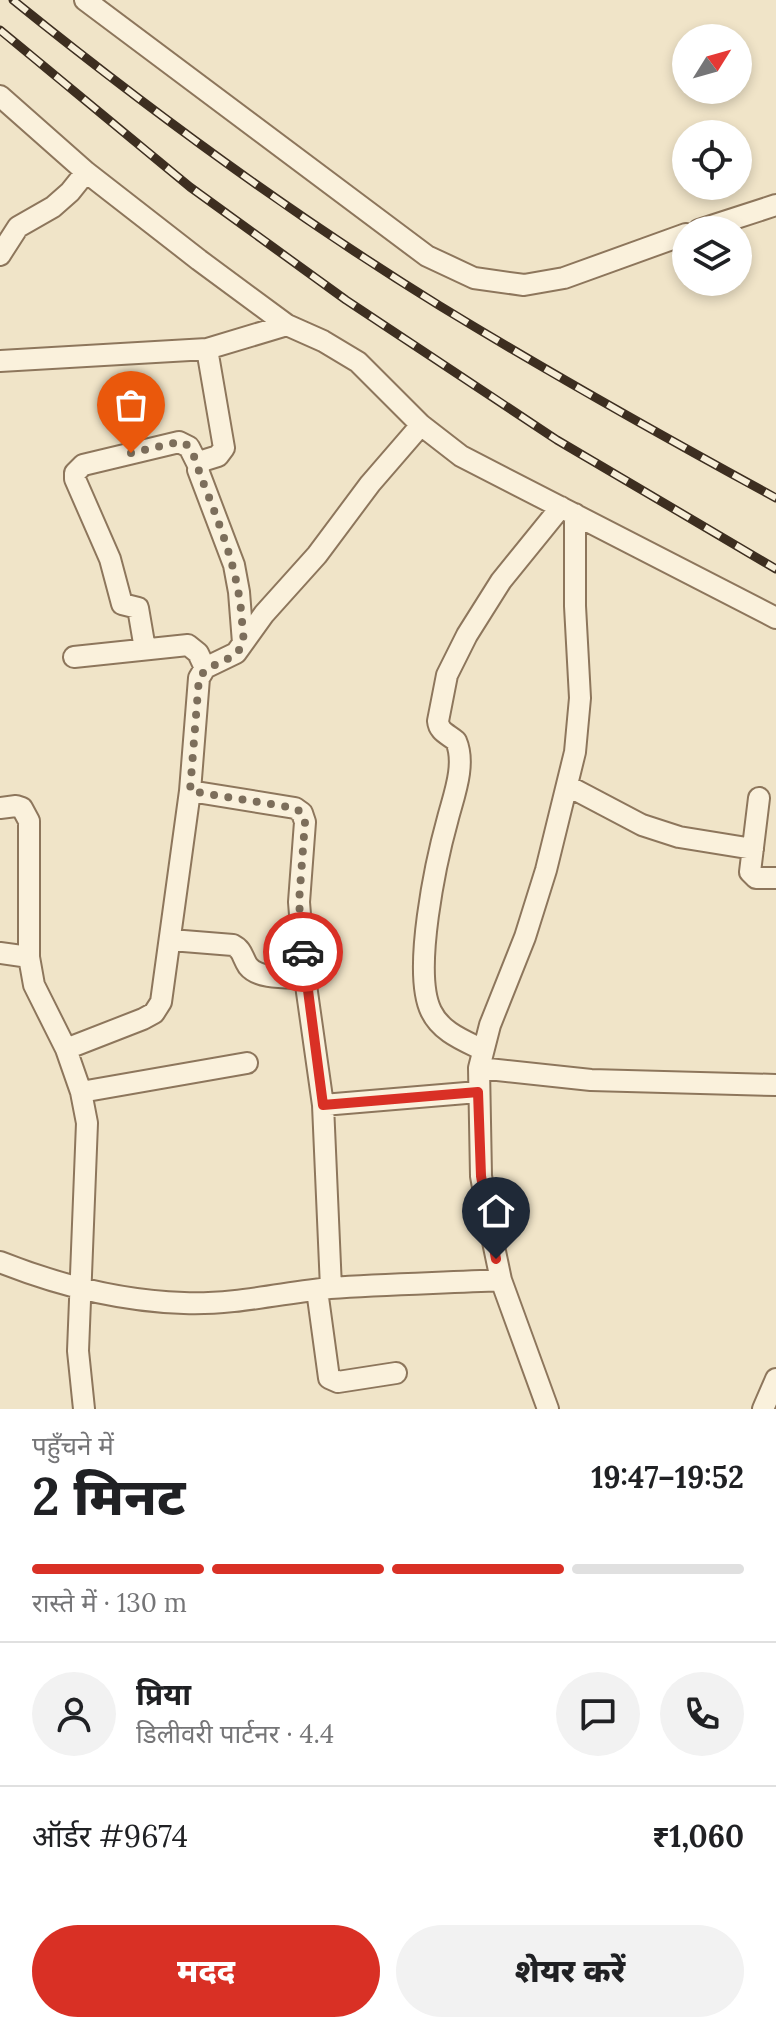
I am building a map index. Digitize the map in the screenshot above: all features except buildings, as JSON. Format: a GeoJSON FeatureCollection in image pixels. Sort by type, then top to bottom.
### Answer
{"type":"FeatureCollection","features":[{"type":"Feature","properties":{"kind":"street"},"geometry":{"type":"LineString","coordinates":[[85,0],[427,256],[474,278],[524,285],[564,278],[672,239]]}},
{"type":"Feature","properties":{"kind":"street"},"geometry":{"type":"LineString","coordinates":[[3,104],[86,172],[287,325],[323,341],[358,362],[421,425],[461,456],[776,618]]}},
{"type":"Feature","properties":{"kind":"street"},"geometry":{"type":"LineString","coordinates":[[0,255],[18,227],[53,207],[86,172]]}},
{"type":"Feature","properties":{"kind":"street"},"geometry":{"type":"LineString","coordinates":[[742,216],[776,205]]}},
{"type":"Feature","properties":{"kind":"street"},"geometry":{"type":"LineString","coordinates":[[0,361],[207,349],[287,325]]}},
{"type":"Feature","properties":{"kind":"street"},"geometry":{"type":"LineString","coordinates":[[198,465],[218,456],[224,448],[207,349]]}},
{"type":"Feature","properties":{"kind":"street"},"geometry":{"type":"LineString","coordinates":[[66,1049],[143,1019],[154,1013],[161,1002],[190,791],[199,678],[205,668],[236,653],[264,614],[317,555],[370,484],[421,425]]}},
{"type":"Feature","properties":{"kind":"street"},"geometry":{"type":"LineString","coordinates":[[145,649],[139,611],[135,606],[122,604],[110,559],[75,473],[83,465],[179,442],[189,447],[198,465],[234,565],[243,643]]}},
{"type":"Feature","properties":{"kind":"street"},"geometry":{"type":"LineString","coordinates":[[548,1409],[501,1280],[481,1176],[478,1092],[481,1059],[490,1025],[542,884],[575,752],[580,698],[568,511]]}},
{"type":"Feature","properties":{"kind":"street"},"geometry":{"type":"LineString","coordinates":[[568,511],[501,581],[467,635],[447,675],[438,721],[443,733],[456,741],[459,765],[434,871],[424,961],[424,990],[431,1012],[446,1031],[481,1059],[591,1080],[776,1085]]}},
{"type":"Feature","properties":{"kind":"street"},"geometry":{"type":"LineString","coordinates":[[74,657],[188,645],[194,647],[205,668]]}},
{"type":"Feature","properties":{"kind":"street"},"geometry":{"type":"LineString","coordinates":[[568,786],[642,825],[679,837],[753,849]]}},
{"type":"Feature","properties":{"kind":"street"},"geometry":{"type":"LineString","coordinates":[[190,791],[295,808],[302,813],[305,822],[299,902],[305,978],[323,1105],[324,1289],[329,1378],[338,1382],[396,1373]]}},
{"type":"Feature","properties":{"kind":"street"},"geometry":{"type":"LineString","coordinates":[[759,798],[751,876],[776,878]]}},
{"type":"Feature","properties":{"kind":"street"},"geometry":{"type":"LineString","coordinates":[[0,808],[22,808],[29,821],[29,957],[34,985],[66,1049],[81,1092],[87,1123],[78,1351],[84,1409]]}},
{"type":"Feature","properties":{"kind":"street"},"geometry":{"type":"LineString","coordinates":[[171,940],[233,945],[252,970],[305,978]]}},
{"type":"Feature","properties":{"kind":"street"},"geometry":{"type":"LineString","coordinates":[[0,953],[29,957]]}},
{"type":"Feature","properties":{"kind":"street"},"geometry":{"type":"LineString","coordinates":[[81,1092],[247,1063]]}},
{"type":"Feature","properties":{"kind":"street"},"geometry":{"type":"LineString","coordinates":[[323,1105],[478,1092]]}},
{"type":"Feature","properties":{"kind":"street"},"geometry":{"type":"LineString","coordinates":[[0,1262],[82,1289],[186,1304],[256,1299],[324,1289],[501,1280]]}},
{"type":"Feature","properties":{"kind":"street"},"geometry":{"type":"LineString","coordinates":[[763,1409],[776,1379]]}},
{"type":"Feature","properties":{"kind":"railway"},"geometry":{"type":"LineString","coordinates":[[13,0],[222,160],[384,271],[565,380],[776,498]]}},
{"type":"Feature","properties":{"kind":"railway"},"geometry":{"type":"LineString","coordinates":[[0,30],[190,187],[346,300],[557,440],[776,569]]}},
{"type":"Feature","properties":{"kind":"way so far"},"geometry":{"type":"LineString","coordinates":[[131,453],[179,442],[189,447],[234,565],[243,643],[226,660],[205,668],[199,678],[190,791],[295,808],[302,813],[305,822],[299,902],[303,952]]}},
{"type":"Feature","properties":{"kind":"route"},"geometry":{"type":"LineString","coordinates":[[303,952],[323,1105],[478,1092],[481,1176],[496,1259]]}}]}
